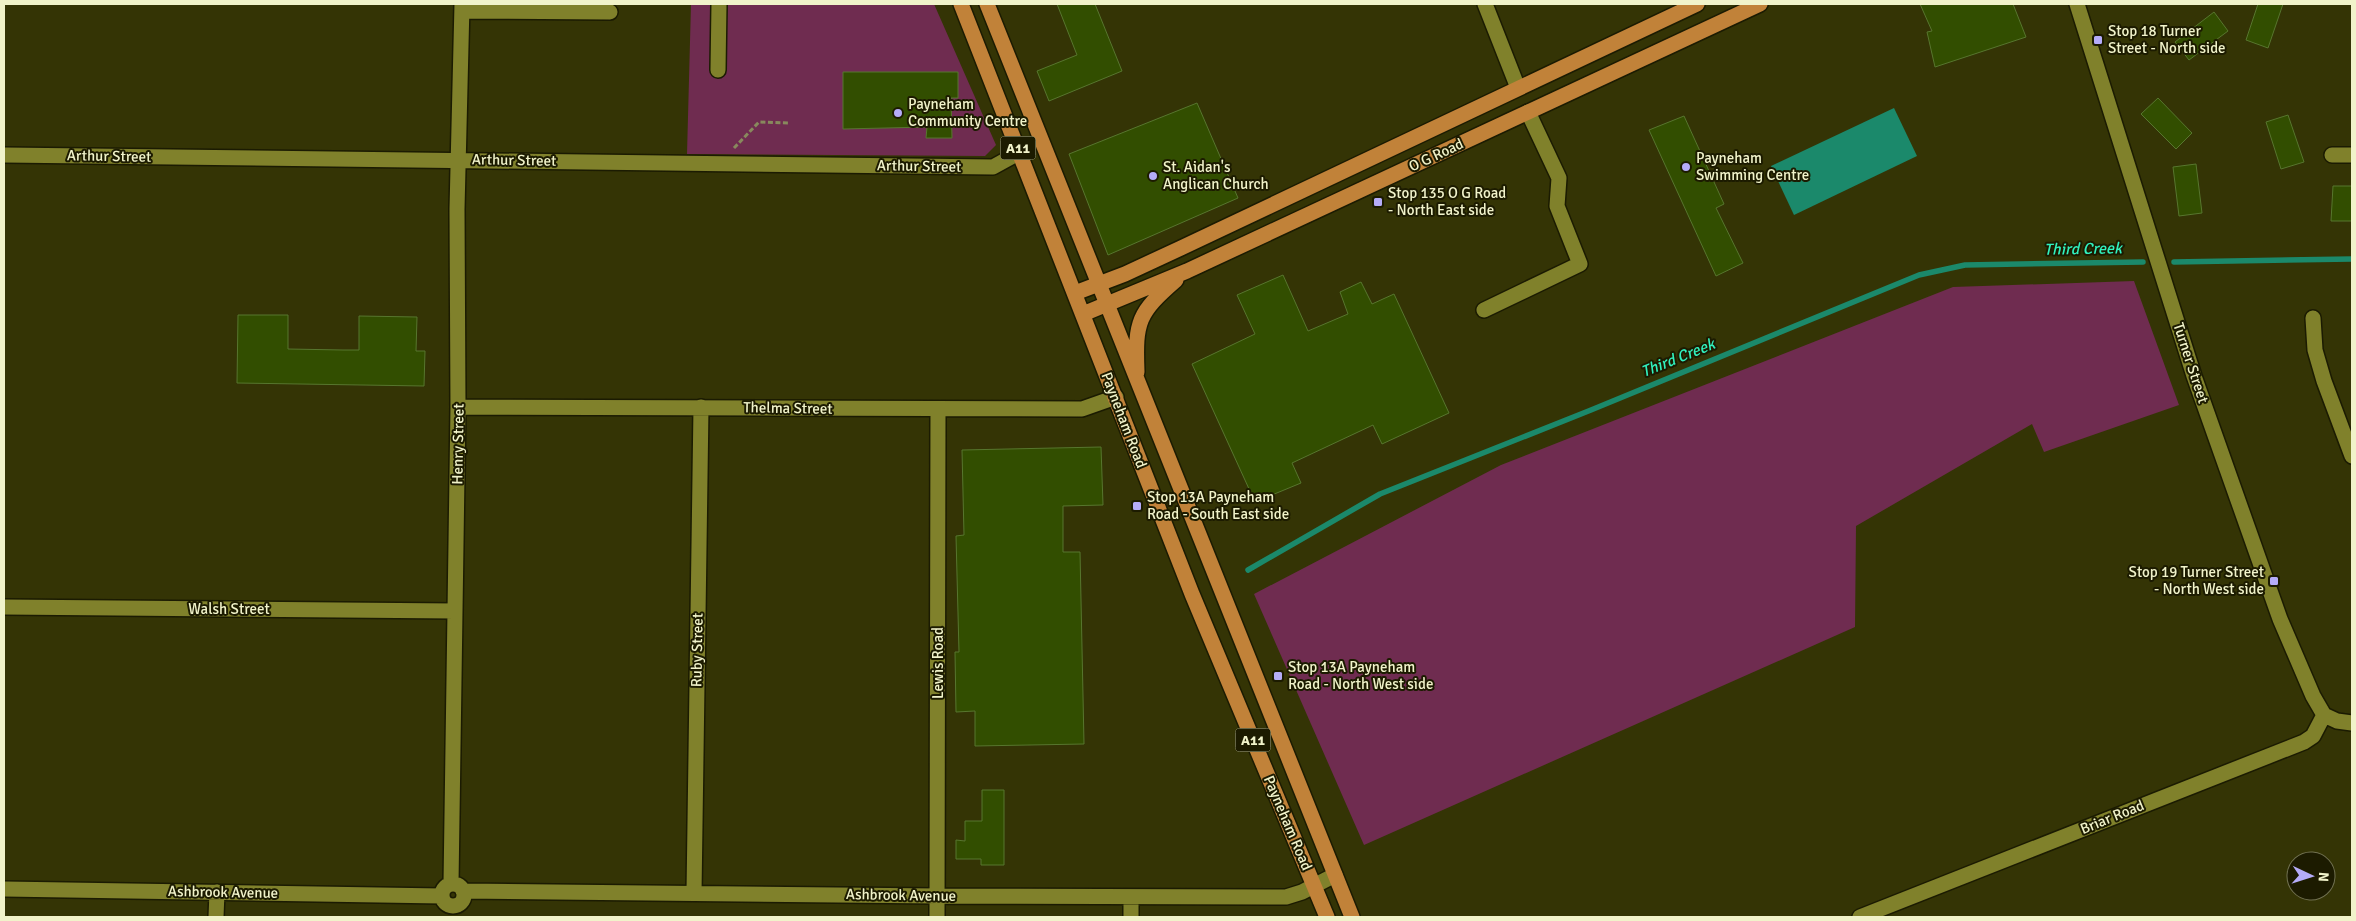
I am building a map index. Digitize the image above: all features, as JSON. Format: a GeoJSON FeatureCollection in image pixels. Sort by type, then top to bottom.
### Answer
{"type":"FeatureCollection","features":[{"type":"Feature","properties":{"kind":"main road","name":"Payneham Road"},"geometry":{"type":"LineString","coordinates":[[961,4],[1192,594],[1327,917]]}},
{"type":"Feature","properties":{"kind":"main road","name":"Payneham Road"},"geometry":{"type":"LineString","coordinates":[[987,4],[1137,384],[1352,917]]}},
{"type":"Feature","properties":{"kind":"main road","name":"O G Road"},"geometry":{"type":"LineString","coordinates":[[1075,293],[1181,248],[1697,4]]}},
{"type":"Feature","properties":{"kind":"main road","name":"O G Road"},"geometry":{"type":"LineString","coordinates":[[1083,314],[1187,271],[1760,4]]}},
{"type":"Feature","properties":{"kind":"main road"},"geometry":{"type":"LineString","coordinates":[[1518,88],[1528,112]]}},
{"type":"Feature","properties":{"kind":"main road"},"geometry":{"type":"LineString","coordinates":[[1137,384],[1136,346],[1141,319],[1152,301],[1187,271]]}},
{"type":"Feature","properties":{"kind":"street"},"geometry":{"type":"LineString","coordinates":[[718,70],[719,4]]}},
{"type":"Feature","properties":{"kind":"street"},"geometry":{"type":"LineString","coordinates":[[1485,4],[1518,88]]}},
{"type":"Feature","properties":{"kind":"street","name":"Turner Street"},"geometry":{"type":"LineString","coordinates":[[2077,4],[2194,376],[2280,619],[2313,696],[2324,714]]}},
{"type":"Feature","properties":{"kind":"street"},"geometry":{"type":"LineString","coordinates":[[462,7],[610,12]]}},
{"type":"Feature","properties":{"kind":"street","name":"Henry Street"},"geometry":{"type":"LineString","coordinates":[[451,899],[458,407],[458,159],[462,7]]}},
{"type":"Feature","properties":{"kind":"street"},"geometry":{"type":"LineString","coordinates":[[1484,310],[1580,264],[1557,206],[1559,178],[1528,112]]}},
{"type":"Feature","properties":{"kind":"street","name":"Arthur Street"},"geometry":{"type":"LineString","coordinates":[[4,155],[458,159],[992,167],[1020,152]]}},
{"type":"Feature","properties":{"kind":"street"},"geometry":{"type":"LineString","coordinates":[[2332,155],[2352,155]]}},
{"type":"Feature","properties":{"kind":"street"},"geometry":{"type":"LineString","coordinates":[[2313,318],[2315,350],[2352,456]]}},
{"type":"Feature","properties":{"kind":"street","name":"Thelma Street"},"geometry":{"type":"LineString","coordinates":[[458,407],[1082,409],[1116,398]]}},
{"type":"Feature","properties":{"kind":"street","name":"Ruby Street"},"geometry":{"type":"LineString","coordinates":[[694,893],[701,407]]}},
{"type":"Feature","properties":{"kind":"street","name":"Lewis Road"},"geometry":{"type":"LineString","coordinates":[[937,917],[938,410]]}},
{"type":"Feature","properties":{"kind":"street","name":"Walsh Street"},"geometry":{"type":"LineString","coordinates":[[4,607],[455,611]]}},
{"type":"Feature","properties":{"kind":"street"},"geometry":{"type":"LineString","coordinates":[[2324,714],[2337,721],[2352,722]]}},
{"type":"Feature","properties":{"kind":"street","name":"Briar Road"},"geometry":{"type":"LineString","coordinates":[[1860,917],[2304,742],[2313,736],[2324,714]]}},
{"type":"Feature","properties":{"kind":"street","name":"Ashbrook Avenue"},"geometry":{"type":"LineString","coordinates":[[4,888],[451,899],[694,893],[1131,897],[1286,896],[1314,886],[1335,875]]}},
{"type":"Feature","properties":{"kind":"street"},"geometry":{"type":"LineString","coordinates":[[216,917],[217,892]]}},
{"type":"Feature","properties":{"kind":"street"},"geometry":{"type":"LineString","coordinates":[[1131,897],[1131,917]]}},
{"type":"Feature","properties":{"kind":"path"},"geometry":{"type":"LineString","coordinates":[[729,150],[734,148],[759,122],[788,123]]}},
{"type":"Feature","properties":{"kind":"shaded area"},"geometry":{"type":"Polygon","coordinates":[[[691,4],[934,4],[996,145],[985,156],[687,154],[691,4]]]}},
{"type":"Feature","properties":{"kind":"shaded area"},"geometry":{"type":"Polygon","coordinates":[[[1894,108],[1917,156],[1794,215],[1771,166],[1894,108]]]}},
{"type":"Feature","properties":{"kind":"shaded area"},"geometry":{"type":"Polygon","coordinates":[[[2134,281],[2179,405],[2044,452],[2032,424],[1856,526],[1855,627],[1364,845],[1254,594],[1501,465],[1953,287],[2134,281]]]}},
{"type":"Feature","properties":{"kind":"building"},"geometry":{"type":"Polygon","coordinates":[[[1057,4],[1095,4],[1122,71],[1049,101],[1037,71],[1077,55],[1057,4]]]}},
{"type":"Feature","properties":{"kind":"building"},"geometry":{"type":"Polygon","coordinates":[[[1920,4],[2013,4],[2026,37],[1935,67],[1927,32],[1932,31],[1920,4]]]}},
{"type":"Feature","properties":{"kind":"building"},"geometry":{"type":"Polygon","coordinates":[[[2258,4],[2283,4],[2268,48],[2246,40],[2258,4]]]}},
{"type":"Feature","properties":{"kind":"building"},"geometry":{"type":"Polygon","coordinates":[[[2214,12],[2228,31],[2189,60],[2175,42],[2214,12]]]}},
{"type":"Feature","properties":{"kind":"building","name":"Payneham Community Centre"},"geometry":{"type":"Polygon","coordinates":[[[843,72],[958,72],[958,98],[951,98],[952,138],[926,138],[927,127],[843,129],[843,72]]]}},
{"type":"Feature","properties":{"kind":"building"},"geometry":{"type":"Polygon","coordinates":[[[2158,98],[2192,133],[2176,149],[2141,114],[2158,98]]]}},
{"type":"Feature","properties":{"kind":"building","name":"St. Aidan's Anglican Church"},"geometry":{"type":"Polygon","coordinates":[[[1197,103],[1238,198],[1108,255],[1069,154],[1197,103]]]}},
{"type":"Feature","properties":{"kind":"building"},"geometry":{"type":"Polygon","coordinates":[[[2288,115],[2304,162],[2281,169],[2266,122],[2288,115]]]}},
{"type":"Feature","properties":{"kind":"building","name":"Payneham Swimming Centre"},"geometry":{"type":"Polygon","coordinates":[[[1684,116],[1724,204],[1716,208],[1743,263],[1716,276],[1649,130],[1684,116]]]}},
{"type":"Feature","properties":{"kind":"building"},"geometry":{"type":"Polygon","coordinates":[[[2196,164],[2202,213],[2179,216],[2173,167],[2196,164]]]}},
{"type":"Feature","properties":{"kind":"building"},"geometry":{"type":"Polygon","coordinates":[[[2333,186],[2352,186],[2352,221],[2331,221],[2333,186]]]}},
{"type":"Feature","properties":{"kind":"building"},"geometry":{"type":"Polygon","coordinates":[[[1283,275],[1308,331],[1348,314],[1340,292],[1361,282],[1372,304],[1394,294],[1449,413],[1382,444],[1373,425],[1292,463],[1301,483],[1255,502],[1192,364],[1255,334],[1237,295],[1283,275]]]}},
{"type":"Feature","properties":{"kind":"building"},"geometry":{"type":"Polygon","coordinates":[[[238,315],[288,315],[288,349],[343,350],[359,350],[359,316],[417,317],[416,351],[425,351],[424,386],[237,383],[238,315]]]}},
{"type":"Feature","properties":{"kind":"building"},"geometry":{"type":"Polygon","coordinates":[[[1101,447],[1103,505],[1063,506],[1063,552],[1080,552],[1084,744],[975,746],[975,711],[956,712],[955,652],[959,652],[956,536],[964,535],[962,450],[1101,447]]]}},
{"type":"Feature","properties":{"kind":"building"},"geometry":{"type":"Polygon","coordinates":[[[982,790],[1004,790],[1004,865],[981,865],[981,859],[956,859],[956,840],[965,841],[965,821],[982,821],[982,790]]]}},
{"type":"Feature","properties":{"kind":"waterway","name":"Third Creek"},"geometry":{"type":"LineString","coordinates":[[2174,262],[2352,259]]}},
{"type":"Feature","properties":{"kind":"waterway","name":"Third Creek"},"geometry":{"type":"LineString","coordinates":[[1248,570],[1380,494],[1591,410],[1919,275],[1965,265],[2143,262]]}},
{"type":"Feature","properties":{"kind":"place","name":"Stop 18 Turner Street - North side"},"geometry":{"type":"Point","coordinates":[2098,40]}},
{"type":"Feature","properties":{"kind":"place","name":"Payneham Community Centre"},"geometry":{"type":"Point","coordinates":[898,113]}},
{"type":"Feature","properties":{"kind":"place","name":"Payneham Swimming Centre"},"geometry":{"type":"Point","coordinates":[1686,167]}},
{"type":"Feature","properties":{"kind":"place","name":"St. Aidan's Anglican Church"},"geometry":{"type":"Point","coordinates":[1153,176]}},
{"type":"Feature","properties":{"kind":"place","name":"Stop 135 O G Road - North East side"},"geometry":{"type":"Point","coordinates":[1378,202]}},
{"type":"Feature","properties":{"kind":"place","name":"Stop 13A Payneham Road - South East side"},"geometry":{"type":"Point","coordinates":[1137,506]}},
{"type":"Feature","properties":{"kind":"place","name":"Stop 19 Turner Street - North West side"},"geometry":{"type":"Point","coordinates":[2274,581]}},
{"type":"Feature","properties":{"kind":"place","name":"Stop 13A Payneham Road - North West side"},"geometry":{"type":"Point","coordinates":[1278,676]}}]}
